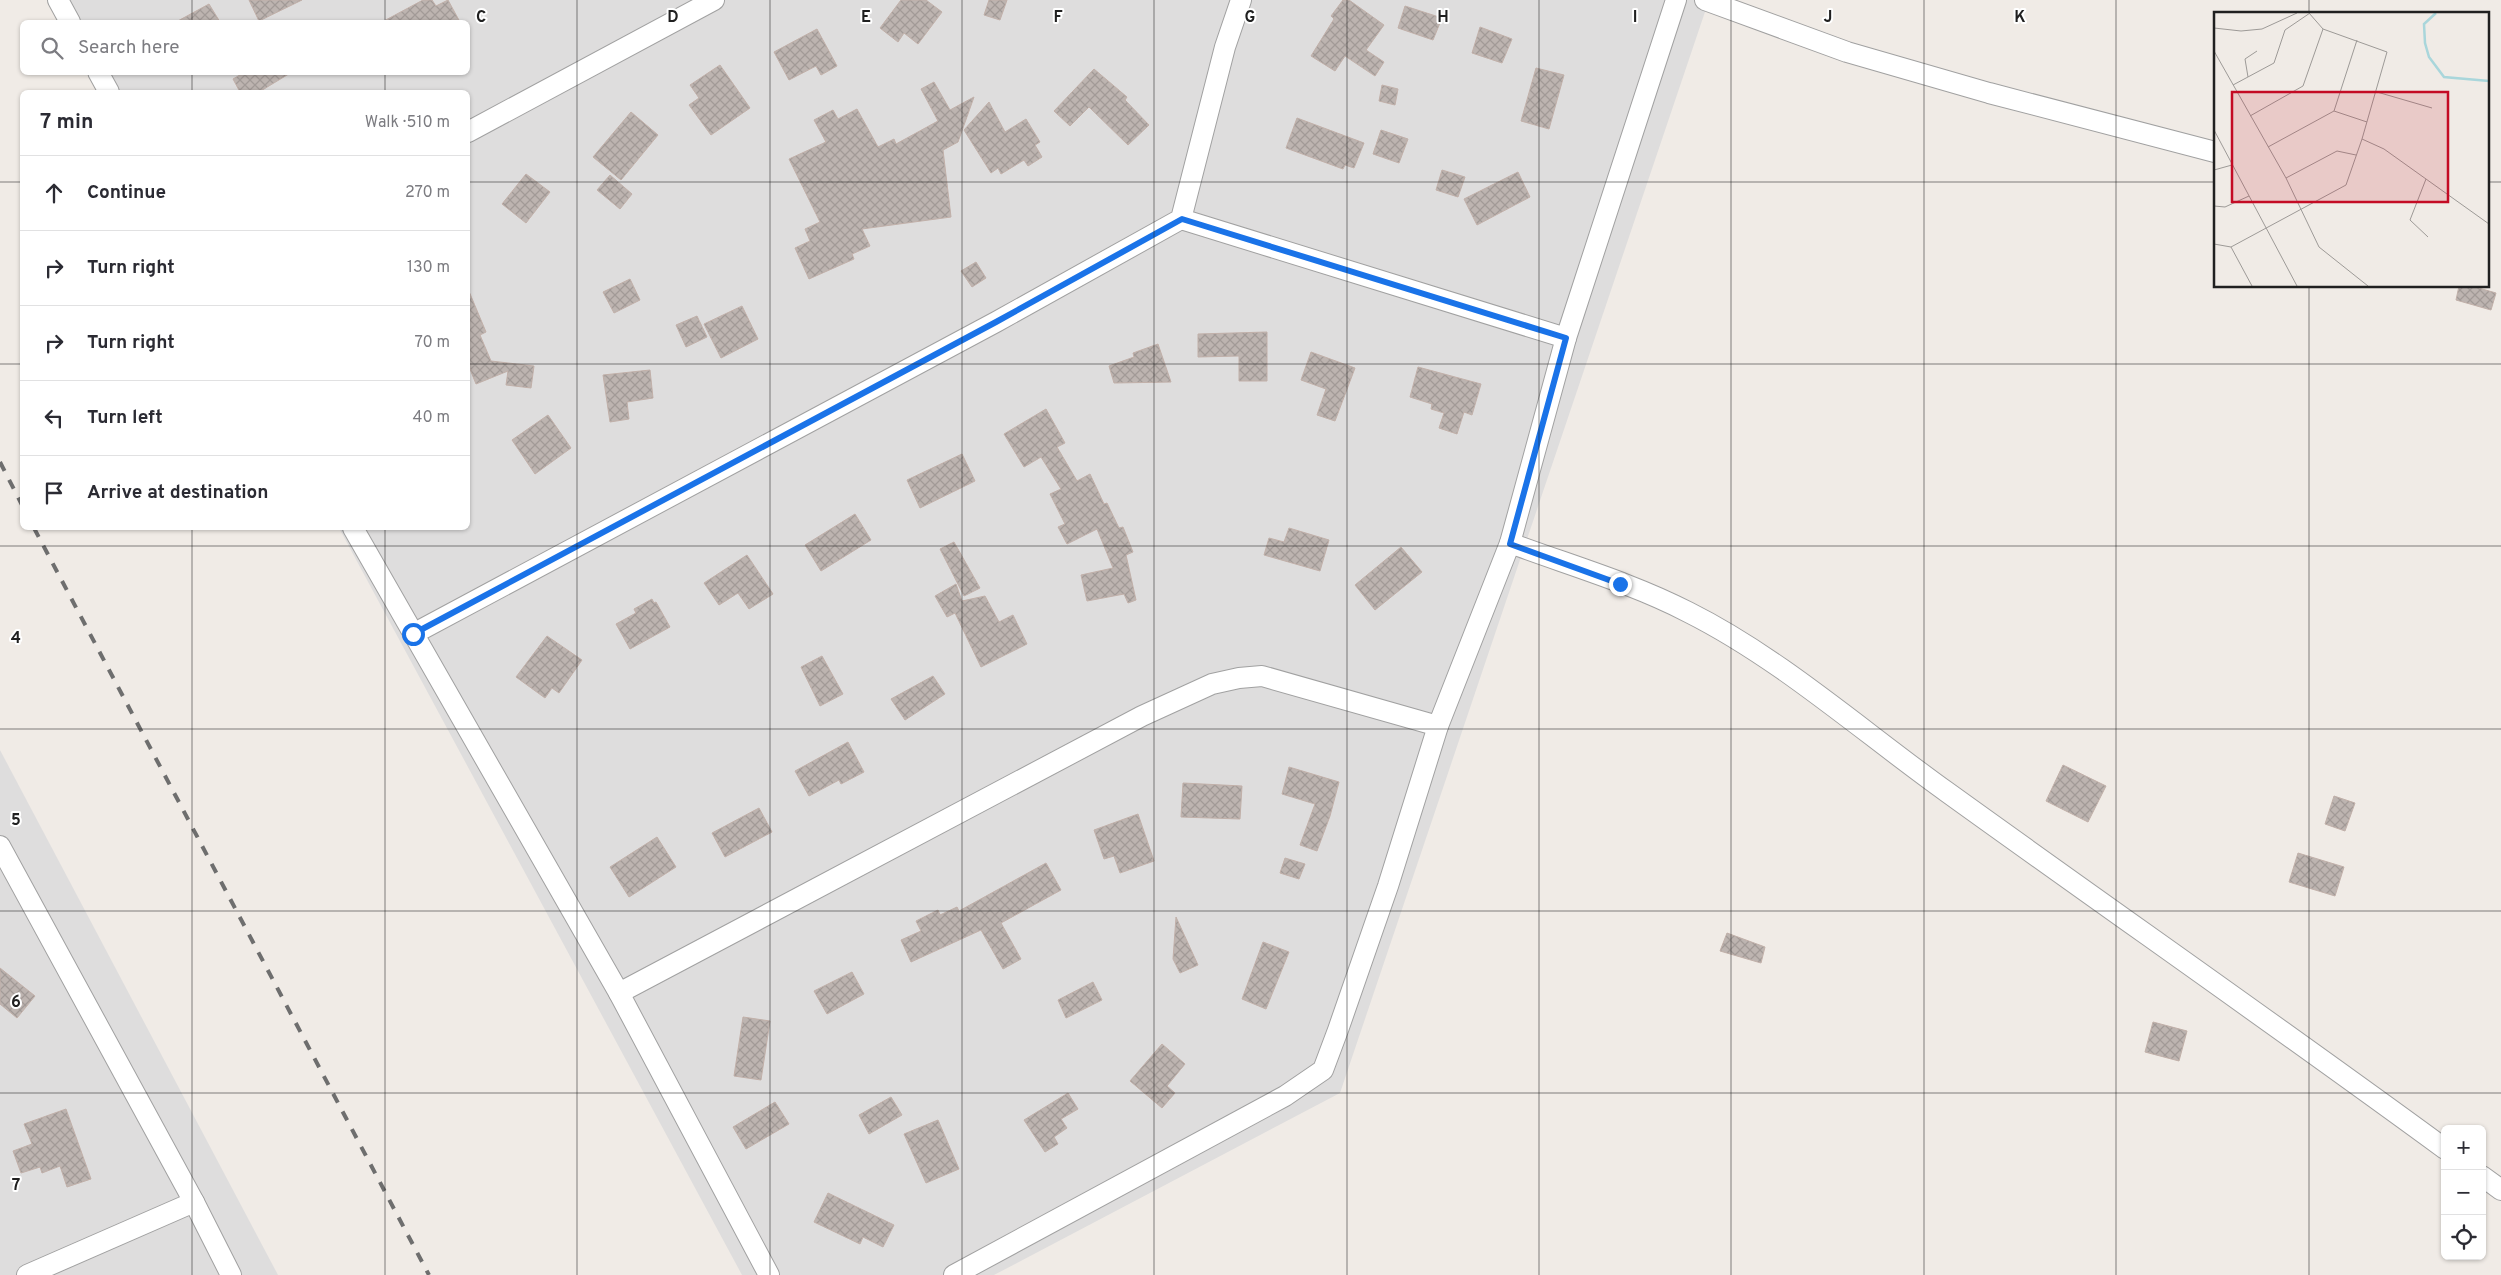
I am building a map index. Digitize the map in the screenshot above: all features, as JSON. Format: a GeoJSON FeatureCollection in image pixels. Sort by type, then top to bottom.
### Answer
{"type":"FeatureCollection","features":[{"type":"Feature","properties":{"kind":"street"},"geometry":{"type":"LineString","coordinates":[[58,0],[69,20]]}},
{"type":"Feature","properties":{"kind":"street"},"geometry":{"type":"LineString","coordinates":[[470,131],[714,0]]}},
{"type":"Feature","properties":{"kind":"street"},"geometry":{"type":"LineString","coordinates":[[1182,219],[1225,47],[1241,0]]}},
{"type":"Feature","properties":{"kind":"street"},"geometry":{"type":"LineString","coordinates":[[954,1275],[1285,1096],[1323,1070],[1388,886],[1438,726],[1510,544],[1566,338],[1676,0]]}},
{"type":"Feature","properties":{"kind":"street"},"geometry":{"type":"LineString","coordinates":[[1706,0],[1847,52],[2214,152]]}},
{"type":"Feature","properties":{"kind":"street"},"geometry":{"type":"LineString","coordinates":[[100,75],[108,90]]}},
{"type":"Feature","properties":{"kind":"street"},"geometry":{"type":"LineString","coordinates":[[413,634],[988,326],[1182,219],[1566,338]]}},
{"type":"Feature","properties":{"kind":"street"},"geometry":{"type":"LineString","coordinates":[[354,530],[619,993],[769,1275]]}},
{"type":"Feature","properties":{"kind":"street"},"geometry":{"type":"LineString","coordinates":[[1510,544],[1653,596],[1690,613],[1766,659],[1945,790],[2441,1145]]}},
{"type":"Feature","properties":{"kind":"street"},"geometry":{"type":"LineString","coordinates":[[619,993],[1142,716],[1212,684],[1239,678],[1262,676],[1438,726]]}},
{"type":"Feature","properties":{"kind":"street"},"geometry":{"type":"LineString","coordinates":[[0,846],[194,1202],[231,1275]]}},
{"type":"Feature","properties":{"kind":"street"},"geometry":{"type":"LineString","coordinates":[[2486,1179],[2501,1190]]}},
{"type":"Feature","properties":{"kind":"street"},"geometry":{"type":"LineString","coordinates":[[27,1275],[194,1202]]}},
{"type":"Feature","properties":{"kind":"shaded area"},"geometry":{"type":"Polygon","coordinates":[[[55,0],[1709,0],[1340,1093],[994,1275],[742,1275],[340,530],[470,530],[470,90],[104,90],[95,75],[470,75],[470,20],[66,20],[55,0]]]}},
{"type":"Feature","properties":{"kind":"shaded area"},"geometry":{"type":"Polygon","coordinates":[[[0,750],[278,1275],[0,1275],[0,750]]]}},
{"type":"Feature","properties":{"kind":"building"},"geometry":{"type":"Polygon","coordinates":[[[249,0],[302,0],[261,20],[259,20],[249,0]]]}},
{"type":"Feature","properties":{"kind":"building"},"geometry":{"type":"Polygon","coordinates":[[[423,0],[432,0],[436,6],[448,0],[459,20],[386,20],[423,0]]]}},
{"type":"Feature","properties":{"kind":"building"},"geometry":{"type":"Polygon","coordinates":[[[901,0],[926,0],[942,12],[918,44],[904,33],[898,42],[880,28],[901,0]]]}},
{"type":"Feature","properties":{"kind":"building"},"geometry":{"type":"Polygon","coordinates":[[[989,0],[1007,0],[1000,20],[984,15],[989,0]]]}},
{"type":"Feature","properties":{"kind":"building"},"geometry":{"type":"Polygon","coordinates":[[[1343,0],[1349,0],[1384,25],[1366,50],[1384,62],[1375,76],[1345,56],[1335,71],[1311,56],[1334,19],[1331,16],[1343,0]]]}},
{"type":"Feature","properties":{"kind":"building"},"geometry":{"type":"Polygon","coordinates":[[[209,4],[219,20],[180,20],[209,4]]]}},
{"type":"Feature","properties":{"kind":"building"},"geometry":{"type":"Polygon","coordinates":[[[1405,6],[1442,18],[1433,40],[1398,28],[1405,6]]]}},
{"type":"Feature","properties":{"kind":"building"},"geometry":{"type":"Polygon","coordinates":[[[1480,27],[1512,39],[1502,63],[1472,53],[1480,27]]]}},
{"type":"Feature","properties":{"kind":"building"},"geometry":{"type":"Polygon","coordinates":[[[817,29],[837,66],[821,75],[816,66],[789,80],[774,52],[817,29]]]}},
{"type":"Feature","properties":{"kind":"building"},"geometry":{"type":"Polygon","coordinates":[[[720,65],[750,108],[711,135],[689,105],[699,98],[690,85],[720,65]]]}},
{"type":"Feature","properties":{"kind":"building"},"geometry":{"type":"Polygon","coordinates":[[[1536,68],[1564,75],[1549,129],[1521,121],[1536,68]]]}},
{"type":"Feature","properties":{"kind":"building"},"geometry":{"type":"Polygon","coordinates":[[[1094,69],[1127,97],[1125,100],[1149,125],[1128,145],[1089,107],[1070,126],[1054,111],[1094,69]]]}},
{"type":"Feature","properties":{"kind":"building"},"geometry":{"type":"Polygon","coordinates":[[[240,75],[287,75],[262,90],[239,90],[233,79],[240,75]]]}},
{"type":"Feature","properties":{"kind":"building"},"geometry":{"type":"Polygon","coordinates":[[[934,82],[950,110],[974,97],[958,142],[943,150],[951,217],[862,229],[870,246],[852,254],[854,259],[809,279],[795,248],[810,241],[805,229],[820,222],[789,159],[826,142],[814,120],[833,110],[838,119],[857,109],[878,147],[894,139],[896,144],[938,121],[921,89],[934,82]]]}},
{"type":"Feature","properties":{"kind":"building"},"geometry":{"type":"Polygon","coordinates":[[[1382,85],[1398,89],[1395,105],[1379,101],[1382,85]]]}},
{"type":"Feature","properties":{"kind":"building"},"geometry":{"type":"Polygon","coordinates":[[[989,102],[1005,132],[1026,119],[1040,142],[1035,145],[1042,157],[1028,166],[1024,160],[1001,174],[998,168],[991,173],[964,130],[989,102]]]}},
{"type":"Feature","properties":{"kind":"building"},"geometry":{"type":"Polygon","coordinates":[[[631,112],[658,135],[621,180],[593,157],[631,112]]]}},
{"type":"Feature","properties":{"kind":"building"},"geometry":{"type":"Polygon","coordinates":[[[1297,118],[1364,143],[1354,168],[1345,165],[1343,169],[1286,148],[1297,118]]]}},
{"type":"Feature","properties":{"kind":"building"},"geometry":{"type":"Polygon","coordinates":[[[1381,130],[1408,139],[1399,163],[1373,154],[1381,130]]]}},
{"type":"Feature","properties":{"kind":"building"},"geometry":{"type":"Polygon","coordinates":[[[1442,170],[1465,177],[1458,197],[1436,190],[1442,170]]]}},
{"type":"Feature","properties":{"kind":"building"},"geometry":{"type":"Polygon","coordinates":[[[1518,172],[1530,197],[1477,225],[1464,199],[1518,172]]]}},
{"type":"Feature","properties":{"kind":"building"},"geometry":{"type":"Polygon","coordinates":[[[526,174],[550,192],[526,223],[502,204],[526,174]]]}},
{"type":"Feature","properties":{"kind":"building"},"geometry":{"type":"Polygon","coordinates":[[[610,175],[632,194],[620,209],[597,190],[610,175]]]}},
{"type":"Feature","properties":{"kind":"building"},"geometry":{"type":"Polygon","coordinates":[[[976,262],[986,278],[972,287],[961,271],[976,262]]]}},
{"type":"Feature","properties":{"kind":"building"},"geometry":{"type":"Polygon","coordinates":[[[630,279],[640,300],[614,313],[603,292],[630,279]]]}},
{"type":"Feature","properties":{"kind":"building"},"geometry":{"type":"Polygon","coordinates":[[[2459,288],[2479,288],[2496,293],[2491,310],[2456,300],[2459,288]]]}},
{"type":"Feature","properties":{"kind":"building"},"geometry":{"type":"Polygon","coordinates":[[[470,294],[486,332],[480,335],[491,361],[534,366],[531,388],[506,385],[508,371],[476,384],[470,369],[470,294]]]}},
{"type":"Feature","properties":{"kind":"building"},"geometry":{"type":"Polygon","coordinates":[[[742,306],[758,339],[721,358],[704,324],[742,306]]]}},
{"type":"Feature","properties":{"kind":"building"},"geometry":{"type":"Polygon","coordinates":[[[697,316],[707,337],[686,347],[676,325],[697,316]]]}},
{"type":"Feature","properties":{"kind":"building"},"geometry":{"type":"Polygon","coordinates":[[[1267,332],[1267,381],[1239,381],[1239,356],[1198,357],[1198,334],[1267,332]]]}},
{"type":"Feature","properties":{"kind":"building"},"geometry":{"type":"Polygon","coordinates":[[[1158,344],[1171,382],[1114,383],[1109,366],[1134,357],[1133,353],[1158,344]]]}},
{"type":"Feature","properties":{"kind":"building"},"geometry":{"type":"Polygon","coordinates":[[[1311,352],[1355,368],[1335,421],[1317,415],[1326,389],[1301,380],[1311,352]]]}},
{"type":"Feature","properties":{"kind":"building"},"geometry":{"type":"Polygon","coordinates":[[[1418,367],[1481,384],[1472,415],[1464,412],[1457,434],[1439,428],[1444,413],[1431,409],[1432,404],[1410,397],[1418,367]]]}},
{"type":"Feature","properties":{"kind":"building"},"geometry":{"type":"Polygon","coordinates":[[[650,370],[653,398],[627,402],[629,419],[610,422],[603,375],[650,370]]]}},
{"type":"Feature","properties":{"kind":"building"},"geometry":{"type":"Polygon","coordinates":[[[1046,409],[1065,443],[1057,447],[1077,481],[1090,474],[1104,504],[1107,503],[1119,528],[1123,527],[1133,552],[1126,555],[1136,600],[1128,603],[1124,594],[1087,601],[1081,575],[1113,568],[1097,529],[1067,544],[1058,527],[1065,524],[1050,494],[1061,489],[1041,457],[1024,467],[1004,434],[1046,409]]]}},
{"type":"Feature","properties":{"kind":"building"},"geometry":{"type":"Polygon","coordinates":[[[548,415],[571,448],[535,474],[512,440],[548,415]]]}},
{"type":"Feature","properties":{"kind":"building"},"geometry":{"type":"Polygon","coordinates":[[[962,454],[975,481],[920,508],[907,480],[962,454]]]}},
{"type":"Feature","properties":{"kind":"building"},"geometry":{"type":"Polygon","coordinates":[[[855,514],[871,540],[821,571],[805,545],[855,514]]]}},
{"type":"Feature","properties":{"kind":"building"},"geometry":{"type":"Polygon","coordinates":[[[1289,528],[1329,540],[1320,571],[1264,555],[1269,538],[1284,542],[1289,528]]]}},
{"type":"Feature","properties":{"kind":"building"},"geometry":{"type":"Polygon","coordinates":[[[954,542],[980,588],[964,596],[940,549],[954,542]]]}},
{"type":"Feature","properties":{"kind":"building"},"geometry":{"type":"Polygon","coordinates":[[[1401,547],[1422,572],[1375,610],[1355,585],[1401,547]]]}},
{"type":"Feature","properties":{"kind":"building"},"geometry":{"type":"Polygon","coordinates":[[[747,555],[773,594],[749,609],[738,593],[719,605],[704,583],[747,555]]]}},
{"type":"Feature","properties":{"kind":"building"},"geometry":{"type":"Polygon","coordinates":[[[956,584],[962,601],[985,596],[999,622],[1013,615],[1027,644],[981,667],[955,613],[947,617],[935,596],[956,584]]]}},
{"type":"Feature","properties":{"kind":"building"},"geometry":{"type":"Polygon","coordinates":[[[652,599],[654,603],[656,602],[670,627],[630,649],[616,624],[636,613],[634,609],[652,599]]]}},
{"type":"Feature","properties":{"kind":"building"},"geometry":{"type":"Polygon","coordinates":[[[547,636],[582,660],[559,693],[552,688],[545,698],[516,677],[547,636]]]}},
{"type":"Feature","properties":{"kind":"building"},"geometry":{"type":"Polygon","coordinates":[[[822,656],[843,694],[820,706],[801,667],[822,656]]]}},
{"type":"Feature","properties":{"kind":"building"},"geometry":{"type":"Polygon","coordinates":[[[933,676],[945,694],[905,720],[891,699],[933,676]]]}},
{"type":"Feature","properties":{"kind":"building"},"geometry":{"type":"Polygon","coordinates":[[[848,742],[864,772],[841,784],[839,780],[809,796],[795,771],[848,742]]]}},
{"type":"Feature","properties":{"kind":"building"},"geometry":{"type":"Polygon","coordinates":[[[2063,765],[2106,786],[2088,822],[2046,801],[2063,765]]]}},
{"type":"Feature","properties":{"kind":"building"},"geometry":{"type":"Polygon","coordinates":[[[1289,767],[1339,782],[1330,816],[1317,851],[1300,845],[1315,804],[1282,794],[1289,767]]]}},
{"type":"Feature","properties":{"kind":"building"},"geometry":{"type":"Polygon","coordinates":[[[1183,783],[1242,786],[1240,819],[1181,817],[1183,783]]]}},
{"type":"Feature","properties":{"kind":"building"},"geometry":{"type":"Polygon","coordinates":[[[2334,796],[2355,803],[2345,831],[2325,824],[2334,796]]]}},
{"type":"Feature","properties":{"kind":"building"},"geometry":{"type":"Polygon","coordinates":[[[759,808],[772,832],[725,857],[712,833],[759,808]]]}},
{"type":"Feature","properties":{"kind":"building"},"geometry":{"type":"Polygon","coordinates":[[[1138,814],[1154,861],[1120,873],[1114,856],[1104,859],[1094,830],[1138,814]]]}},
{"type":"Feature","properties":{"kind":"building"},"geometry":{"type":"Polygon","coordinates":[[[657,837],[676,867],[629,897],[610,867],[657,837]]]}},
{"type":"Feature","properties":{"kind":"building"},"geometry":{"type":"Polygon","coordinates":[[[2298,853],[2344,867],[2335,896],[2289,882],[2298,853]]]}},
{"type":"Feature","properties":{"kind":"building"},"geometry":{"type":"Polygon","coordinates":[[[1285,858],[1305,864],[1299,879],[1280,873],[1285,858]]]}},
{"type":"Feature","properties":{"kind":"building"},"geometry":{"type":"Polygon","coordinates":[[[1046,863],[1061,890],[1001,923],[1021,959],[1003,969],[981,930],[911,962],[901,940],[921,931],[916,921],[938,910],[940,915],[957,907],[959,911],[1046,863]]]}},
{"type":"Feature","properties":{"kind":"building"},"geometry":{"type":"Polygon","coordinates":[[[1176,917],[1198,965],[1180,973],[1173,959],[1176,917]]]}},
{"type":"Feature","properties":{"kind":"building"},"geometry":{"type":"Polygon","coordinates":[[[1727,933],[1765,947],[1761,963],[1720,951],[1727,933]]]}},
{"type":"Feature","properties":{"kind":"building"},"geometry":{"type":"Polygon","coordinates":[[[1263,942],[1289,952],[1266,1009],[1242,999],[1263,942]]]}},
{"type":"Feature","properties":{"kind":"building"},"geometry":{"type":"Polygon","coordinates":[[[0,968],[35,996],[17,1018],[0,1004],[0,968]]]}},
{"type":"Feature","properties":{"kind":"building"},"geometry":{"type":"Polygon","coordinates":[[[852,972],[864,994],[827,1014],[814,991],[852,972]]]}},
{"type":"Feature","properties":{"kind":"building"},"geometry":{"type":"Polygon","coordinates":[[[1093,982],[1102,1000],[1066,1018],[1058,1000],[1093,982]]]}},
{"type":"Feature","properties":{"kind":"building"},"geometry":{"type":"Polygon","coordinates":[[[743,1017],[770,1021],[761,1080],[734,1076],[743,1017]]]}},
{"type":"Feature","properties":{"kind":"building"},"geometry":{"type":"Polygon","coordinates":[[[2153,1022],[2187,1031],[2179,1061],[2145,1052],[2153,1022]]]}},
{"type":"Feature","properties":{"kind":"building"},"geometry":{"type":"Polygon","coordinates":[[[1162,1044],[1185,1064],[1167,1086],[1175,1093],[1162,1108],[1130,1081],[1162,1044]]]}},
{"type":"Feature","properties":{"kind":"building"},"geometry":{"type":"Polygon","coordinates":[[[1068,1093],[1078,1109],[1061,1119],[1067,1128],[1054,1137],[1058,1144],[1045,1152],[1024,1120],[1068,1093]]]}},
{"type":"Feature","properties":{"kind":"building"},"geometry":{"type":"Polygon","coordinates":[[[891,1097],[902,1115],[869,1134],[859,1115],[891,1097]]]}},
{"type":"Feature","properties":{"kind":"building"},"geometry":{"type":"Polygon","coordinates":[[[775,1102],[789,1124],[746,1149],[733,1127],[775,1102]]]}},
{"type":"Feature","properties":{"kind":"building"},"geometry":{"type":"Polygon","coordinates":[[[66,1109],[91,1179],[67,1187],[60,1166],[42,1173],[40,1167],[21,1173],[13,1151],[32,1144],[24,1124],[66,1109]]]}},
{"type":"Feature","properties":{"kind":"building"},"geometry":{"type":"Polygon","coordinates":[[[938,1120],[959,1169],[926,1183],[904,1134],[938,1120]]]}},
{"type":"Feature","properties":{"kind":"building"},"geometry":{"type":"Polygon","coordinates":[[[828,1193],[894,1225],[883,1247],[863,1237],[860,1244],[814,1222],[828,1193]]]}},
{"type":"Feature","properties":{"kind":"railway"},"geometry":{"type":"LineString","coordinates":[[0,462],[20,501]]}},
{"type":"Feature","properties":{"kind":"railway"},"geometry":{"type":"LineString","coordinates":[[35,530],[429,1275]]}},
{"type":"Feature","properties":{"kind":"route"},"geometry":{"type":"LineString","coordinates":[[413,634],[996,322],[1182,219],[1566,338],[1510,544],[1620,584]]}}]}
